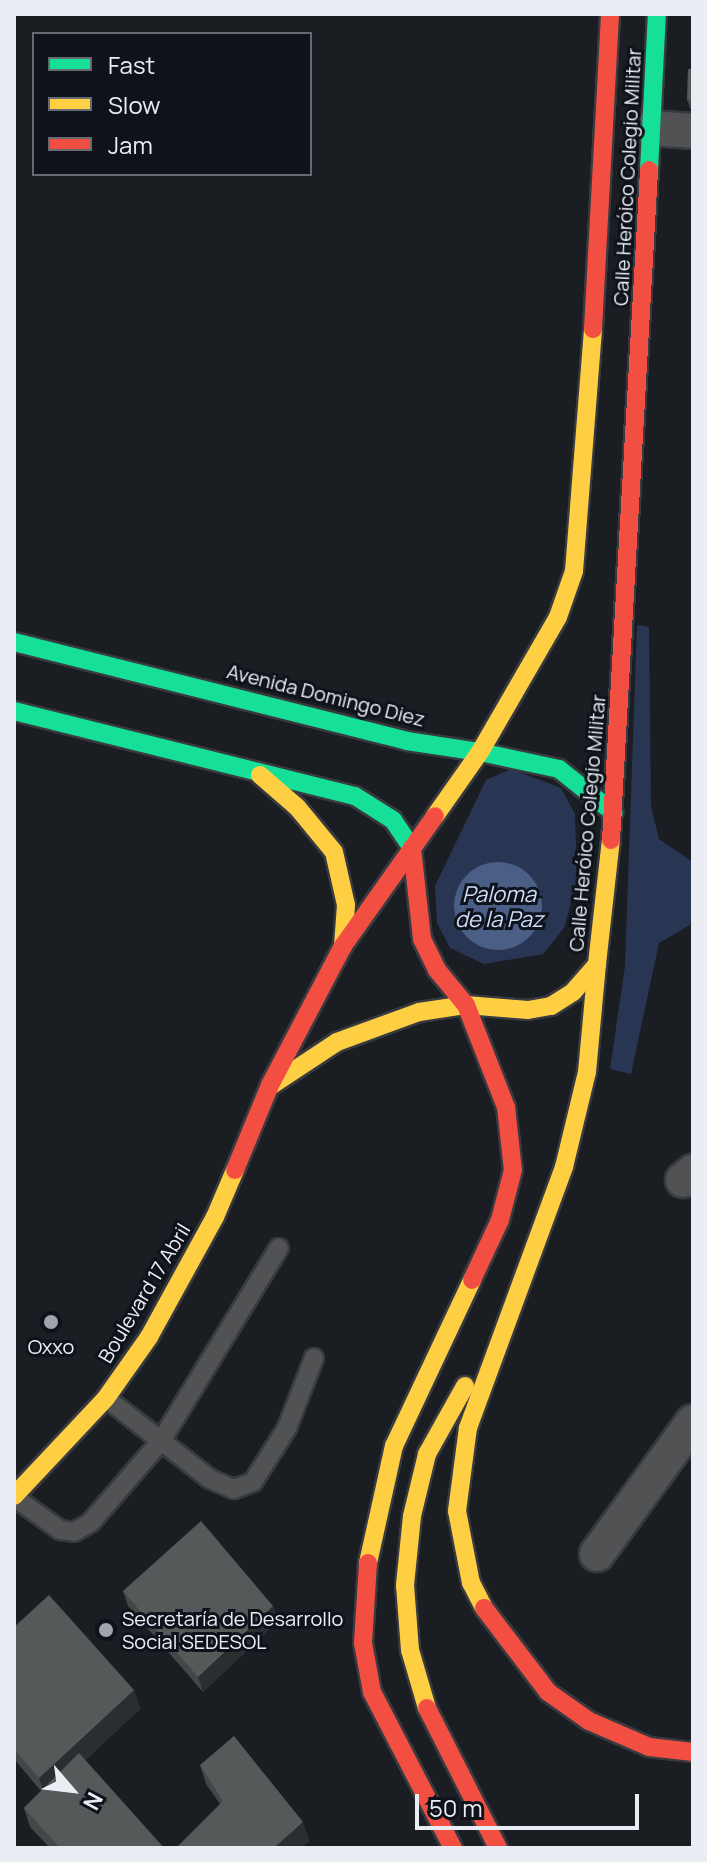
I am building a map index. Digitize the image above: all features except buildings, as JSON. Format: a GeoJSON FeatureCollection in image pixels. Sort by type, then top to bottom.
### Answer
{"type":"FeatureCollection","features":[{"type":"Feature","properties":{"kind":"main road","name":"Calle Heróico Colegio Militar"},"geometry":{"type":"LineString","coordinates":[[412,848],[480,752],[541,652],[574,571],[585,477],[610,14]]}},
{"type":"Feature","properties":{"kind":"main road","name":"Calle Heróico Colegio Militar"},"geometry":{"type":"LineString","coordinates":[[466,1005],[528,1010],[551,1006],[573,992],[597,964],[614,813],[657,14]]}},
{"type":"Feature","properties":{"kind":"main road","name":"Avenida Domingo Diez"},"geometry":{"type":"LineString","coordinates":[[14,642],[124,666],[407,741],[480,752],[559,769],[614,813]]}},
{"type":"Feature","properties":{"kind":"main road"},"geometry":{"type":"LineString","coordinates":[[120,691],[124,666]]}},
{"type":"Feature","properties":{"kind":"main road"},"geometry":{"type":"LineString","coordinates":[[14,711],[110,726],[260,775],[355,796],[393,820],[412,848],[422,939],[437,970],[466,1005],[506,1107],[513,1170],[500,1220],[394,1446],[363,1583],[363,1643],[372,1692],[453,1848]]}},
{"type":"Feature","properties":{"kind":"main road"},"geometry":{"type":"LineString","coordinates":[[260,775],[297,807],[334,852],[344,884],[343,946]]}},
{"type":"Feature","properties":{"kind":"main road","name":"Boulevard 17 Abril"},"geometry":{"type":"LineString","coordinates":[[14,1497],[106,1398],[149,1337],[215,1217],[270,1085],[343,946],[412,848]]}},
{"type":"Feature","properties":{"kind":"main road"},"geometry":{"type":"LineString","coordinates":[[597,964],[587,1072],[564,1167],[468,1428],[457,1511],[471,1583],[494,1626],[548,1692],[589,1721],[649,1747],[693,1752]]}},
{"type":"Feature","properties":{"kind":"main road"},"geometry":{"type":"LineString","coordinates":[[270,1085],[337,1042],[419,1012],[466,1005]]}},
{"type":"Feature","properties":{"kind":"main road"},"geometry":{"type":"LineString","coordinates":[[498,1848],[427,1707],[410,1650],[405,1585],[412,1516],[427,1454],[455,1400],[506,1328]]}},
{"type":"Feature","properties":{"kind":"street"},"geometry":{"type":"LineString","coordinates":[[651,128],[693,131]]}},
{"type":"Feature","properties":{"kind":"street"},"geometry":{"type":"LineString","coordinates":[[597,1554],[693,1422]]}},
{"type":"Feature","properties":{"kind":"lane"},"geometry":{"type":"LineString","coordinates":[[14,1497],[60,1530],[74,1532],[91,1522],[161,1441],[279,1248]]}},
{"type":"Feature","properties":{"kind":"lane"},"geometry":{"type":"LineString","coordinates":[[106,1398],[210,1479],[234,1489],[253,1482],[287,1428],[314,1358]]}},
{"type":"Feature","properties":{"kind":"shaded area"},"geometry":{"type":"Polygon","coordinates":[[[637,625],[649,627],[651,806],[659,839],[693,862],[693,911],[690,925],[659,943],[631,1074],[610,1069],[625,966],[637,625]]]}},
{"type":"Feature","properties":{"kind":"shaded area"},"geometry":{"type":"Polygon","coordinates":[[[511,769],[561,788],[575,814],[577,880],[564,928],[543,954],[484,964],[450,948],[437,923],[435,886],[486,780],[511,769]]]}},
{"type":"Feature","properties":{"kind":"water","name":"Paloma de la Paz"},"geometry":{"type":"Polygon","coordinates":[[[498,862],[523,869],[535,881],[542,906],[535,931],[523,943],[498,950],[473,943],[461,931],[454,906],[461,881],[473,869],[498,862]]]}},
{"type":"Feature","properties":{"kind":"traffic: fast"},"geometry":{"type":"LineString","coordinates":[[649,170],[657,14]]}},
{"type":"Feature","properties":{"kind":"traffic: fast"},"geometry":{"type":"LineString","coordinates":[[14,642],[407,741],[480,752]]}},
{"type":"Feature","properties":{"kind":"traffic: fast"},"geometry":{"type":"LineString","coordinates":[[14,711],[355,796],[393,820],[412,848]]}},
{"type":"Feature","properties":{"kind":"traffic: fast"},"geometry":{"type":"LineString","coordinates":[[480,752],[559,769],[614,813]]}},
{"type":"Feature","properties":{"kind":"traffic: slow"},"geometry":{"type":"LineString","coordinates":[[435,816],[480,752],[558,617],[574,571],[593,329]]}},
{"type":"Feature","properties":{"kind":"traffic: slow"},"geometry":{"type":"LineString","coordinates":[[260,775],[297,807],[334,852],[346,905],[343,946]]}},
{"type":"Feature","properties":{"kind":"traffic: slow"},"geometry":{"type":"LineString","coordinates":[[272,1085],[337,1042],[419,1012],[466,1005],[528,1010],[551,1006],[573,992],[597,964],[611,840]]}},
{"type":"Feature","properties":{"kind":"traffic: slow"},"geometry":{"type":"LineString","coordinates":[[484,1608],[471,1583],[457,1511],[468,1428],[564,1167],[587,1072],[597,964]]}},
{"type":"Feature","properties":{"kind":"traffic: slow"},"geometry":{"type":"LineString","coordinates":[[14,1496],[106,1398],[149,1337],[215,1217],[235,1170]]}},
{"type":"Feature","properties":{"kind":"traffic: slow"},"geometry":{"type":"LineString","coordinates":[[368,1563],[394,1446],[472,1280]]}},
{"type":"Feature","properties":{"kind":"traffic: slow"},"geometry":{"type":"LineString","coordinates":[[427,1708],[410,1650],[405,1585],[412,1516],[427,1454],[465,1386]]}},
{"type":"Feature","properties":{"kind":"traffic: jam"},"geometry":{"type":"LineString","coordinates":[[593,329],[610,14]]}},
{"type":"Feature","properties":{"kind":"traffic: jam"},"geometry":{"type":"LineString","coordinates":[[611,840],[649,170]]}},
{"type":"Feature","properties":{"kind":"traffic: jam"},"geometry":{"type":"LineString","coordinates":[[235,1170],[270,1085],[343,946],[435,816]]}},
{"type":"Feature","properties":{"kind":"traffic: jam"},"geometry":{"type":"LineString","coordinates":[[412,848],[422,939],[437,970],[466,1005]]}},
{"type":"Feature","properties":{"kind":"traffic: jam"},"geometry":{"type":"LineString","coordinates":[[466,1005],[506,1107],[513,1170],[500,1220],[472,1280]]}},
{"type":"Feature","properties":{"kind":"traffic: jam"},"geometry":{"type":"LineString","coordinates":[[368,1563],[363,1643],[372,1692],[453,1848]]}},
{"type":"Feature","properties":{"kind":"traffic: jam"},"geometry":{"type":"LineString","coordinates":[[484,1608],[548,1692],[589,1721],[649,1747],[693,1752]]}},
{"type":"Feature","properties":{"kind":"traffic: jam"},"geometry":{"type":"LineString","coordinates":[[427,1708],[498,1848]]}},
{"type":"Feature","properties":{"kind":"place","name":"Oxxo"},"geometry":{"type":"Point","coordinates":[51,1322]}},
{"type":"Feature","properties":{"kind":"place","name":"Secretaría de Desarrollo Social SEDESOL"},"geometry":{"type":"Point","coordinates":[106,1630]}}]}
